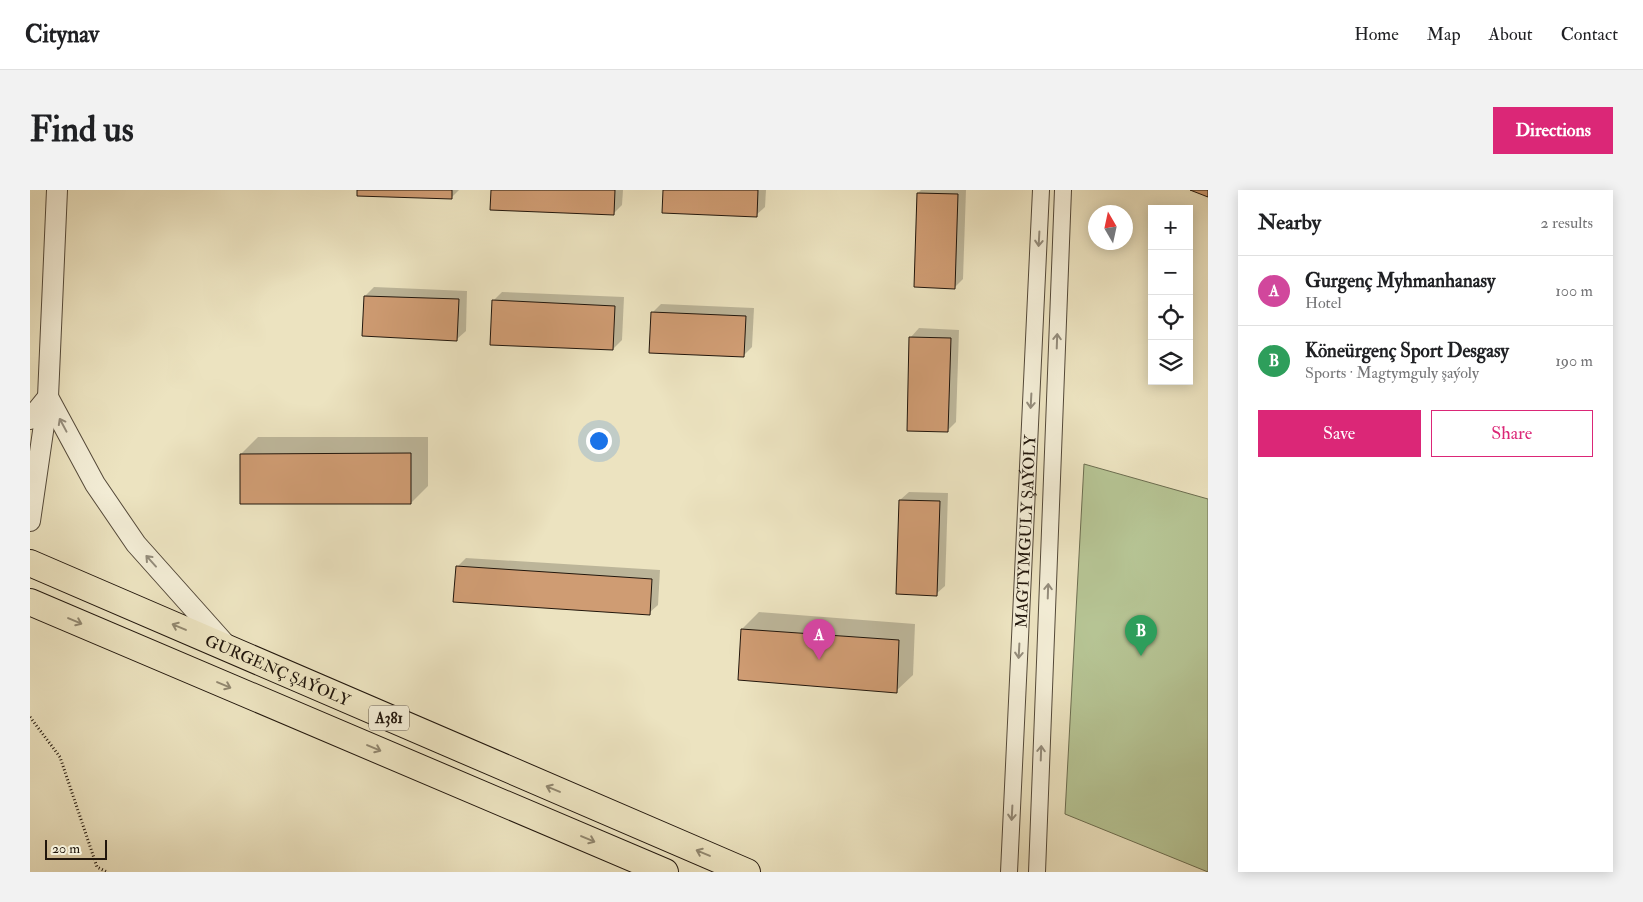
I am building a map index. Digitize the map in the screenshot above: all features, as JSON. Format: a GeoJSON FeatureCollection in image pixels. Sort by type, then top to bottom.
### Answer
{"type":"FeatureCollection","features":[{"type":"Feature","properties":{"kind":"highway","name":"GURGENÇ ŞAÝOLY"},"geometry":{"type":"LineString","coordinates":[[30,563],[747,872]]}},
{"type":"Feature","properties":{"kind":"highway","name":"A381"},"geometry":{"type":"LineString","coordinates":[[30,602],[664,872]]}},
{"type":"Feature","properties":{"kind":"street"},"geometry":{"type":"LineString","coordinates":[[30,521],[48,397],[57,190]]}},
{"type":"Feature","properties":{"kind":"street","name":"MAGTYMGULY ŞAÝOLY"},"geometry":{"type":"LineString","coordinates":[[1009,872],[1041,190]]}},
{"type":"Feature","properties":{"kind":"street","name":"MAGTYMGULY ŞAÝOLY"},"geometry":{"type":"LineString","coordinates":[[1037,872],[1063,190]]}},
{"type":"Feature","properties":{"kind":"street"},"geometry":{"type":"LineString","coordinates":[[30,419],[48,397]]}},
{"type":"Feature","properties":{"kind":"street"},"geometry":{"type":"LineString","coordinates":[[48,397],[95,484],[136,544],[230,650]]}},
{"type":"Feature","properties":{"kind":"path"},"geometry":{"type":"LineString","coordinates":[[30,717],[60,756],[97,867],[107,872]]}},
{"type":"Feature","properties":{"kind":"green space"},"geometry":{"type":"Polygon","coordinates":[[[1084,464],[1208,499],[1208,872],[1065,814],[1084,464]]]}},
{"type":"Feature","properties":{"kind":"building"},"geometry":{"type":"Polygon","coordinates":[[[357,190],[452,190],[452,199],[357,196],[357,190]]]}},
{"type":"Feature","properties":{"kind":"building"},"geometry":{"type":"Polygon","coordinates":[[[491,190],[615,190],[614,215],[490,210],[491,190]]]}},
{"type":"Feature","properties":{"kind":"building"},"geometry":{"type":"Polygon","coordinates":[[[663,190],[758,190],[757,217],[662,213],[663,190]]]}},
{"type":"Feature","properties":{"kind":"building"},"geometry":{"type":"Polygon","coordinates":[[[1190,190],[1208,190],[1208,197],[1190,190]]]}},
{"type":"Feature","properties":{"kind":"building"},"geometry":{"type":"Polygon","coordinates":[[[917,193],[958,194],[955,289],[914,287],[917,193]]]}},
{"type":"Feature","properties":{"kind":"building"},"geometry":{"type":"Polygon","coordinates":[[[364,296],[459,299],[457,341],[362,336],[364,296]]]}},
{"type":"Feature","properties":{"kind":"building"},"geometry":{"type":"Polygon","coordinates":[[[492,300],[615,306],[613,350],[490,345],[492,300]]]}},
{"type":"Feature","properties":{"kind":"building"},"geometry":{"type":"Polygon","coordinates":[[[651,312],[746,316],[744,357],[649,353],[651,312]]]}},
{"type":"Feature","properties":{"kind":"building"},"geometry":{"type":"Polygon","coordinates":[[[909,337],[951,338],[948,432],[907,431],[909,337]]]}},
{"type":"Feature","properties":{"kind":"building"},"geometry":{"type":"Polygon","coordinates":[[[411,453],[411,504],[240,504],[240,454],[411,453]]]}},
{"type":"Feature","properties":{"kind":"building"},"geometry":{"type":"Polygon","coordinates":[[[899,500],[940,501],[937,596],[896,594],[899,500]]]}},
{"type":"Feature","properties":{"kind":"building"},"geometry":{"type":"Polygon","coordinates":[[[456,566],[652,579],[650,615],[453,602],[456,566]]]}},
{"type":"Feature","properties":{"kind":"building"},"geometry":{"type":"Polygon","coordinates":[[[741,629],[899,640],[897,693],[738,680],[741,629]]]}},
{"type":"Feature","properties":{"kind":"place","name":"Köneürgenç Sport Desgasy"},"geometry":{"type":"Point","coordinates":[1141,656]}},
{"type":"Feature","properties":{"kind":"place","name":"Gurgenç Myhmanhanasy"},"geometry":{"type":"Point","coordinates":[819,660]}}]}
